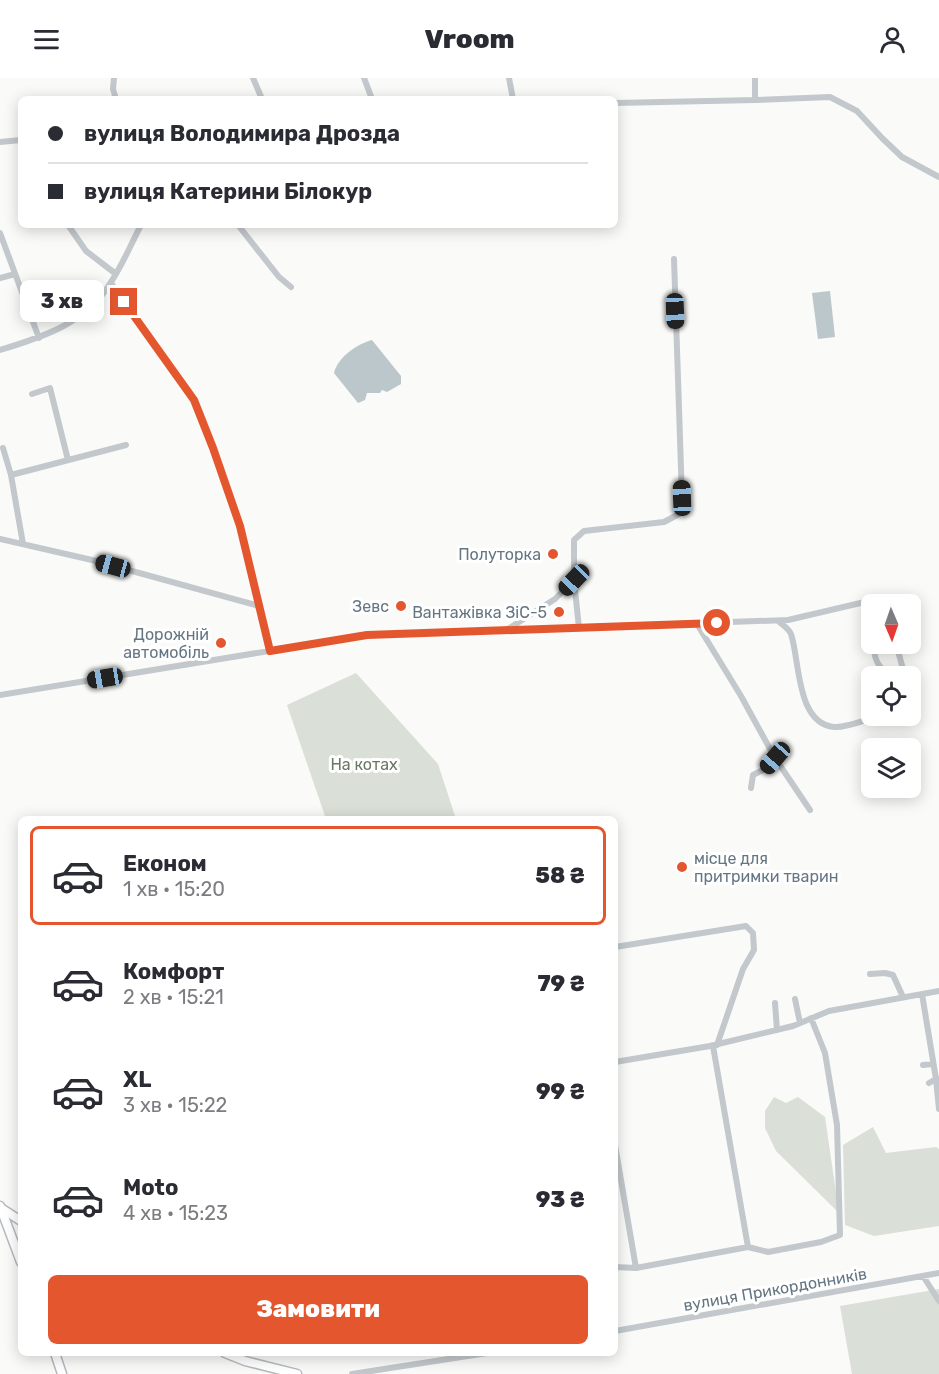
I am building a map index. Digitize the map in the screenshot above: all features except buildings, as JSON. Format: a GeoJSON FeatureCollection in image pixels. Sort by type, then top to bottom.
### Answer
{"type":"FeatureCollection","features":[{"type":"Feature","properties":{"kind":"main road"},"geometry":{"type":"LineString","coordinates":[[0,1207],[18,1219]]}},
{"type":"Feature","properties":{"kind":"main road"},"geometry":{"type":"LineString","coordinates":[[0,1207],[18,1254]]}},
{"type":"Feature","properties":{"kind":"main road"},"geometry":{"type":"LineString","coordinates":[[56,1356],[62,1374]]}},
{"type":"Feature","properties":{"kind":"main road"},"geometry":{"type":"LineString","coordinates":[[232,1356],[297,1374]]}},
{"type":"Feature","properties":{"kind":"street"},"geometry":{"type":"LineString","coordinates":[[114,78],[115,96]]}},
{"type":"Feature","properties":{"kind":"street"},"geometry":{"type":"LineString","coordinates":[[253,78],[261,96]]}},
{"type":"Feature","properties":{"kind":"street"},"geometry":{"type":"LineString","coordinates":[[364,78],[371,96]]}},
{"type":"Feature","properties":{"kind":"street"},"geometry":{"type":"LineString","coordinates":[[509,78],[512,96]]}},
{"type":"Feature","properties":{"kind":"street"},"geometry":{"type":"LineString","coordinates":[[755,78],[755,100]]}},
{"type":"Feature","properties":{"kind":"street"},"geometry":{"type":"LineString","coordinates":[[618,103],[830,97],[857,111],[904,158],[939,177]]}},
{"type":"Feature","properties":{"kind":"street"},"geometry":{"type":"LineString","coordinates":[[0,142],[18,140]]}},
{"type":"Feature","properties":{"kind":"street"},"geometry":{"type":"LineString","coordinates":[[70,228],[86,251],[116,274]]}},
{"type":"Feature","properties":{"kind":"street"},"geometry":{"type":"LineString","coordinates":[[0,350],[39,339],[74,322],[96,303],[111,284],[139,228]]}},
{"type":"Feature","properties":{"kind":"street"},"geometry":{"type":"LineString","coordinates":[[240,228],[279,277],[291,287]]}},
{"type":"Feature","properties":{"kind":"street"},"geometry":{"type":"LineString","coordinates":[[0,233],[39,339]]}},
{"type":"Feature","properties":{"kind":"street"},"geometry":{"type":"LineString","coordinates":[[579,628],[574,580],[574,540],[584,531],[664,522],[680,514],[682,498],[674,259]]}},
{"type":"Feature","properties":{"kind":"street"},"geometry":{"type":"LineString","coordinates":[[0,278],[15,274]]}},
{"type":"Feature","properties":{"kind":"street"},"geometry":{"type":"LineString","coordinates":[[111,284],[194,400],[240,526],[270,651]]}},
{"type":"Feature","properties":{"kind":"street"},"geometry":{"type":"LineString","coordinates":[[32,394],[50,388],[68,460]]}},
{"type":"Feature","properties":{"kind":"street"},"geometry":{"type":"LineString","coordinates":[[11,475],[126,445]]}},
{"type":"Feature","properties":{"kind":"street"},"geometry":{"type":"LineString","coordinates":[[3,448],[11,475],[23,544]]}},
{"type":"Feature","properties":{"kind":"street"},"geometry":{"type":"LineString","coordinates":[[0,539],[92,560],[259,606]]}},
{"type":"Feature","properties":{"kind":"street"},"geometry":{"type":"LineString","coordinates":[[506,630],[555,599],[574,580]]}},
{"type":"Feature","properties":{"kind":"street"},"geometry":{"type":"LineString","coordinates":[[0,695],[367,635],[778,621],[861,603]]}},
{"type":"Feature","properties":{"kind":"street"},"geometry":{"type":"LineString","coordinates":[[797,618],[791,632],[809,711],[822,723],[835,727],[861,720]]}},
{"type":"Feature","properties":{"kind":"street"},"geometry":{"type":"LineString","coordinates":[[778,621],[791,632]]}},
{"type":"Feature","properties":{"kind":"street"},"geometry":{"type":"LineString","coordinates":[[697,624],[741,696],[775,758],[810,810]]}},
{"type":"Feature","properties":{"kind":"street"},"geometry":{"type":"LineString","coordinates":[[751,788],[753,775],[765,769],[775,758]]}},
{"type":"Feature","properties":{"kind":"street"},"geometry":{"type":"LineString","coordinates":[[618,947],[746,926],[753,933],[754,950],[743,969],[715,1045],[747,1247]]}},
{"type":"Feature","properties":{"kind":"street"},"geometry":{"type":"LineString","coordinates":[[870,974],[885,972],[893,975],[903,997]]}},
{"type":"Feature","properties":{"kind":"street"},"geometry":{"type":"LineString","coordinates":[[618,1061],[715,1045],[777,1030],[829,1011],[939,991]]}},
{"type":"Feature","properties":{"kind":"street"},"geometry":{"type":"LineString","coordinates":[[922,994],[925,1036],[933,1064],[939,1108]]}},
{"type":"Feature","properties":{"kind":"street"},"geometry":{"type":"LineString","coordinates":[[795,999],[800,1023]]}},
{"type":"Feature","properties":{"kind":"street"},"geometry":{"type":"LineString","coordinates":[[775,1002],[777,1030]]}},
{"type":"Feature","properties":{"kind":"street"},"geometry":{"type":"LineString","coordinates":[[618,1267],[636,1268],[747,1247],[768,1252],[821,1242],[840,1235],[837,1125],[825,1053],[811,1018]]}},
{"type":"Feature","properties":{"kind":"street"},"geometry":{"type":"LineString","coordinates":[[923,1065],[933,1064]]}},
{"type":"Feature","properties":{"kind":"street"},"geometry":{"type":"LineString","coordinates":[[618,1159],[633,1227],[636,1268]]}},
{"type":"Feature","properties":{"kind":"street","name":"вулиця Прикордонників"},"geometry":{"type":"LineString","coordinates":[[618,1330],[939,1273]]}},
{"type":"Feature","properties":{"kind":"street"},"geometry":{"type":"LineString","coordinates":[[923,1276],[939,1301]]}},
{"type":"Feature","properties":{"kind":"street"},"geometry":{"type":"LineString","coordinates":[[352,1374],[468,1356]]}},
{"type":"Feature","properties":{"kind":"green space","name":"На котах"},"geometry":{"type":"Polygon","coordinates":[[[356,673],[438,764],[455,816],[325,816],[287,705],[356,673]]]}},
{"type":"Feature","properties":{"kind":"green space"},"geometry":{"type":"Polygon","coordinates":[[[774,1097],[786,1103],[798,1097],[825,1117],[839,1213],[776,1151],[765,1128],[765,1111],[774,1097]]]}},
{"type":"Feature","properties":{"kind":"green space"},"geometry":{"type":"Polygon","coordinates":[[[873,1127],[886,1153],[936,1147],[939,1149],[939,1226],[874,1236],[845,1225],[843,1145],[873,1127]]]}},
{"type":"Feature","properties":{"kind":"green space"},"geometry":{"type":"Polygon","coordinates":[[[939,1289],[939,1374],[852,1374],[840,1306],[939,1289]]]}},
{"type":"Feature","properties":{"kind":"shaded area"},"geometry":{"type":"Polygon","coordinates":[[[830,291],[835,337],[818,339],[812,293],[830,291]]]}},
{"type":"Feature","properties":{"kind":"shaded area"},"geometry":{"type":"Polygon","coordinates":[[[372,340],[401,376],[401,384],[387,392],[382,390],[380,393],[367,393],[365,400],[358,403],[334,373],[336,367],[349,352],[372,340]]]}},
{"type":"Feature","properties":{"kind":"place","name":"Полуторка"},"geometry":{"type":"Point","coordinates":[553,554]}},
{"type":"Feature","properties":{"kind":"place","name":"Зевс"},"geometry":{"type":"Point","coordinates":[401,606]}},
{"type":"Feature","properties":{"kind":"place","name":"Вантажівка ЗіС-5"},"geometry":{"type":"Point","coordinates":[559,612]}},
{"type":"Feature","properties":{"kind":"place","name":"Дорожній автомобіль"},"geometry":{"type":"Point","coordinates":[221,643]}},
{"type":"Feature","properties":{"kind":"place","name":"місце для притримки тварин"},"geometry":{"type":"Point","coordinates":[682,867]}},
{"type":"Feature","properties":{"kind":"route"},"geometry":{"type":"LineString","coordinates":[[124,302],[194,400],[240,526],[270,651],[367,635],[717,623]]}}]}
